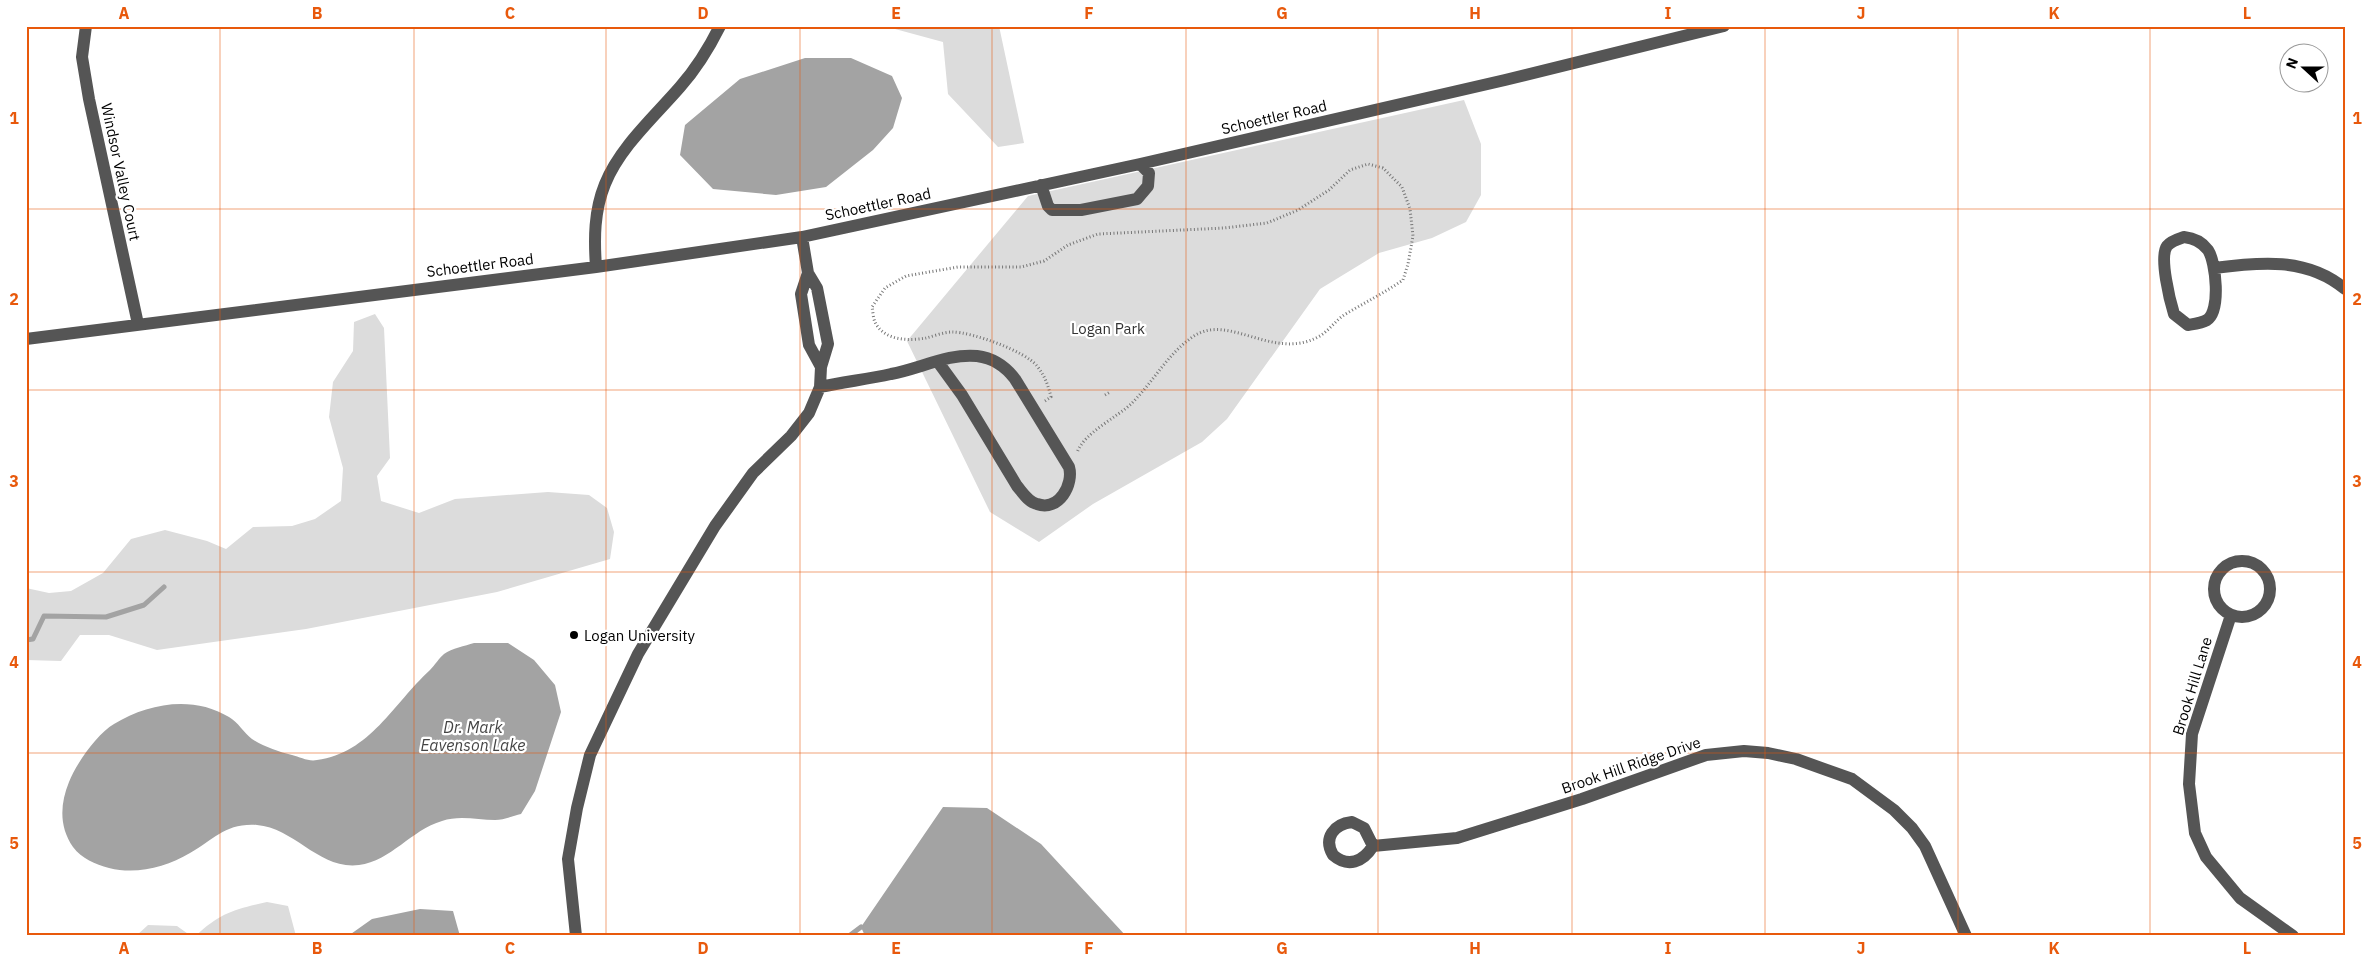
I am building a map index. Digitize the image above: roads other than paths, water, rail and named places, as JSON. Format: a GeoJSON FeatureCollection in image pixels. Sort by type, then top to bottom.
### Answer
{"type":"FeatureCollection","features":[{"type":"Feature","properties":{"kind":"street","name":"Windsor Valley Court"},"geometry":{"type":"LineString","coordinates":[[86,26],[82,57],[89,99],[138,324]]}},
{"type":"Feature","properties":{"kind":"street"},"geometry":{"type":"LineString","coordinates":[[596,267],[594,230],[605,184],[621,156],[682,85],[712,43],[720,26]]}},
{"type":"Feature","properties":{"kind":"street","name":"Schoettler Road"},"geometry":{"type":"LineString","coordinates":[[26,339],[596,267],[802,237],[1140,164],[1505,80],[1724,26]]}},
{"type":"Feature","properties":{"kind":"street"},"geometry":{"type":"LineString","coordinates":[[1041,185],[1048,206],[1052,210],[1081,210],[1137,200],[1148,186],[1149,173],[1140,164]]}},
{"type":"Feature","properties":{"kind":"street"},"geometry":{"type":"LineString","coordinates":[[576,936],[568,859],[590,755],[638,654],[715,526],[752,473],[791,436],[809,413],[820,386],[821,367],[828,344],[817,288],[808,273],[802,237]]}},
{"type":"Feature","properties":{"kind":"street"},"geometry":{"type":"LineString","coordinates":[[2184,237],[2197,240],[2209,251],[2214,268],[2216,304],[2214,313],[2207,320],[2188,325],[2174,314],[2171,305],[2163,259],[2166,247],[2175,240],[2184,237]]}},
{"type":"Feature","properties":{"kind":"street"},"geometry":{"type":"LineString","coordinates":[[2214,268],[2259,262],[2287,264],[2326,276],[2345,289]]}},
{"type":"Feature","properties":{"kind":"street"},"geometry":{"type":"LineString","coordinates":[[808,273],[800,294],[809,345],[821,367]]}},
{"type":"Feature","properties":{"kind":"street"},"geometry":{"type":"LineString","coordinates":[[820,386],[891,374],[953,357],[977,356],[998,363],[1008,369],[1069,467],[1072,476],[1070,485],[1054,502],[1044,505],[1037,504],[1027,498],[1017,486],[962,395],[938,362]]}},
{"type":"Feature","properties":{"kind":"street"},"geometry":{"type":"LineString","coordinates":[[2238,561],[2256,565],[2268,579],[2270,588],[2265,606],[2250,616],[2232,615],[2217,603],[2214,585],[2216,576],[2222,569],[2238,561]]}},
{"type":"Feature","properties":{"kind":"street","name":"Brook Hill Lane"},"geometry":{"type":"LineString","coordinates":[[2232,615],[2192,734],[2190,784],[2195,833],[2206,857],[2240,898],[2293,936]]}},
{"type":"Feature","properties":{"kind":"street","name":"Brook Hill Ridge Drive"},"geometry":{"type":"LineString","coordinates":[[1373,846],[1457,838],[1582,800],[1706,755],[1744,751],[1768,753],[1796,759],[1852,780],[1894,810],[1912,828],[1925,846],[1966,936]]}},
{"type":"Feature","properties":{"kind":"water"},"geometry":{"type":"Polygon","coordinates":[[[805,58],[851,58],[892,76],[902,98],[893,128],[873,150],[826,187],[776,195],[713,189],[680,155],[685,125],[740,79],[805,58]]]}},
{"type":"Feature","properties":{"kind":"water","name":"Dr. Mark Eavenson Lake"},"geometry":{"type":"Polygon","coordinates":[[[474,643],[508,643],[534,660],[555,685],[561,712],[535,791],[521,814],[498,820],[448,819],[420,831],[381,858],[359,865],[345,865],[332,861],[283,833],[257,825],[246,825],[228,829],[181,858],[161,866],[130,871],[109,868],[94,863],[80,855],[68,839],[62,815],[66,790],[72,775],[82,758],[101,735],[114,724],[127,717],[141,711],[171,704],[201,706],[229,717],[252,739],[277,750],[311,760],[336,756],[352,748],[379,725],[440,657],[447,652],[474,643]]]}},
{"type":"Feature","properties":{"kind":"water"},"geometry":{"type":"Polygon","coordinates":[[[943,807],[987,808],[1041,844],[1126,936],[865,936],[861,927],[943,807]]]}},
{"type":"Feature","properties":{"kind":"water"},"geometry":{"type":"Polygon","coordinates":[[[420,909],[453,911],[460,936],[348,936],[372,919],[420,909]]]}},
{"type":"Feature","properties":{"kind":"waterway"},"geometry":{"type":"LineString","coordinates":[[26,640],[33,639],[44,616],[106,617],[144,605],[164,587]]}},
{"type":"Feature","properties":{"kind":"waterway"},"geometry":{"type":"LineString","coordinates":[[849,936],[861,927]]}},
{"type":"Feature","properties":{"kind":"place","name":"Logan University"},"geometry":{"type":"Point","coordinates":[574,635]}},
{"type":"Feature","properties":{"kind":"park label","name":"Logan Park"},"geometry":{"type":"Point","coordinates":[1108,328]}}]}
